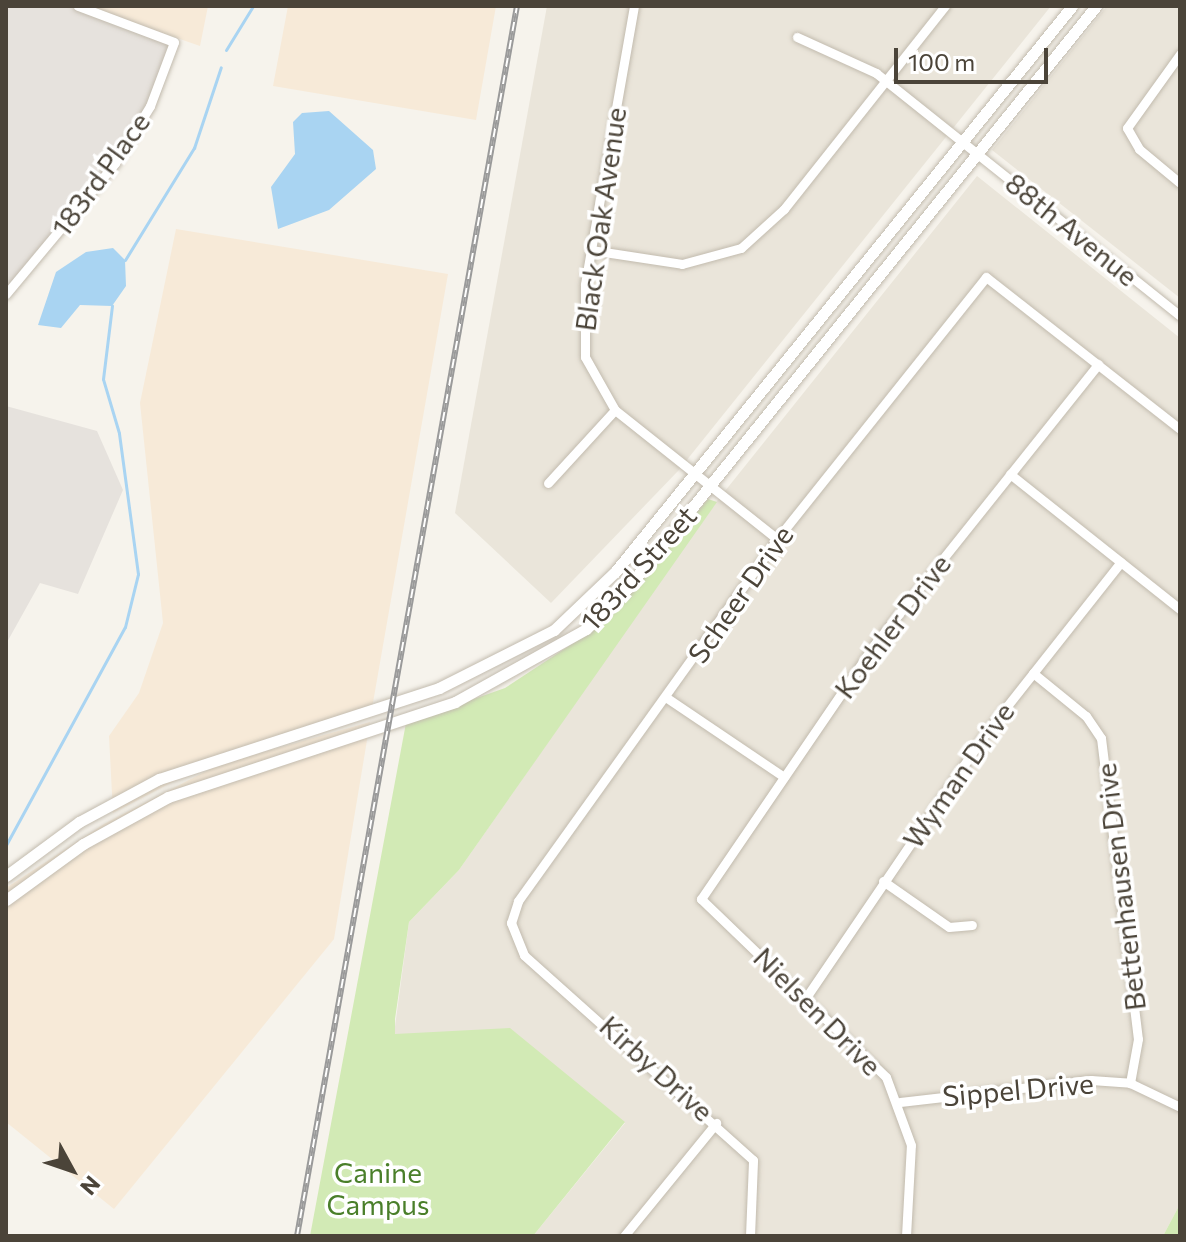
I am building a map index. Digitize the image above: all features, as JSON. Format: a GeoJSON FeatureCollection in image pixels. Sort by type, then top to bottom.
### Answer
{"type":"FeatureCollection","features":[{"type":"Feature","properties":{"kind":"street","name":"183rd Place"},"geometry":{"type":"LineString","coordinates":[[6,294],[115,163],[150,106],[174,42],[78,6]]}},
{"type":"Feature","properties":{"kind":"street","name":"Black Oak Avenue"},"geometry":{"type":"LineString","coordinates":[[634,6],[591,250],[580,336],[593,377],[615,410],[777,539]]}},
{"type":"Feature","properties":{"kind":"street"},"geometry":{"type":"LineString","coordinates":[[591,250],[682,264],[741,248],[765,231],[945,6]]}},
{"type":"Feature","properties":{"kind":"street","name":"183rd Street"},"geometry":{"type":"LineString","coordinates":[[6,876],[79,822],[159,779],[439,688],[524,650],[590,600],[1072,6]]}},
{"type":"Feature","properties":{"kind":"street","name":"183rd Street"},"geometry":{"type":"LineString","coordinates":[[6,900],[83,844],[168,797],[455,702],[533,664],[606,611],[1096,6]]}},
{"type":"Feature","properties":{"kind":"street","name":"88th Avenue"},"geometry":{"type":"LineString","coordinates":[[797,37],[887,82],[1180,316]]}},
{"type":"Feature","properties":{"kind":"street"},"geometry":{"type":"LineString","coordinates":[[1180,54],[1131,116],[1128,138],[1180,183]]}},
{"type":"Feature","properties":{"kind":"street","name":"Scheer Drive"},"geometry":{"type":"LineString","coordinates":[[511,923],[518,901],[593,787],[667,698],[777,539],[986,277],[1098,364]]}},
{"type":"Feature","properties":{"kind":"street"},"geometry":{"type":"LineString","coordinates":[[1098,364],[1180,429]]}},
{"type":"Feature","properties":{"kind":"street","name":"Koehler Drive"},"geometry":{"type":"LineString","coordinates":[[701,899],[878,640],[1098,364]]}},
{"type":"Feature","properties":{"kind":"street"},"geometry":{"type":"LineString","coordinates":[[548,483],[615,410]]}},
{"type":"Feature","properties":{"kind":"street"},"geometry":{"type":"LineString","coordinates":[[1010,474],[1180,609]]}},
{"type":"Feature","properties":{"kind":"street","name":"Wyman Drive"},"geometry":{"type":"LineString","coordinates":[[807,996],[883,881],[1033,673],[1121,562]]}},
{"type":"Feature","properties":{"kind":"street","name":"Bettenhausen Drive"},"geometry":{"type":"LineString","coordinates":[[1033,673],[1086,716],[1101,738],[1138,1039],[1130,1083]]}},
{"type":"Feature","properties":{"kind":"street"},"geometry":{"type":"LineString","coordinates":[[667,698],[784,777]]}},
{"type":"Feature","properties":{"kind":"street"},"geometry":{"type":"LineString","coordinates":[[883,881],[949,927],[972,925]]}},
{"type":"Feature","properties":{"kind":"street","name":"Nielsen Drive"},"geometry":{"type":"LineString","coordinates":[[701,899],[872,1058],[900,1102],[911,1145],[906,1236]]}},
{"type":"Feature","properties":{"kind":"street","name":"Kirby Drive"},"geometry":{"type":"LineString","coordinates":[[511,923],[524,955],[716,1123],[753,1160],[750,1236]]}},
{"type":"Feature","properties":{"kind":"street","name":"Sippel Drive"},"geometry":{"type":"LineString","coordinates":[[900,1102],[1076,1081],[1130,1083],[1180,1107]]}},
{"type":"Feature","properties":{"kind":"street"},"geometry":{"type":"LineString","coordinates":[[624,1236],[716,1123]]}},
{"type":"Feature","properties":{"kind":"shaded area"},"geometry":{"type":"Polygon","coordinates":[[[6,6],[66,6],[176,47],[159,99],[117,166],[6,300],[6,6]]]}},
{"type":"Feature","properties":{"kind":"shaded area"},"geometry":{"type":"Polygon","coordinates":[[[85,6],[208,6],[200,46],[85,6]]]}},
{"type":"Feature","properties":{"kind":"shaded area"},"geometry":{"type":"Polygon","coordinates":[[[288,6],[496,6],[476,120],[273,86],[288,6]]]}},
{"type":"Feature","properties":{"kind":"shaded area"},"geometry":{"type":"Polygon","coordinates":[[[547,6],[1051,6],[678,471],[551,603],[455,513],[547,6]]]}},
{"type":"Feature","properties":{"kind":"shaded area"},"geometry":{"type":"Polygon","coordinates":[[[1107,6],[1180,6],[1180,298],[992,150],[1107,6]]]}},
{"type":"Feature","properties":{"kind":"shaded area"},"geometry":{"type":"Polygon","coordinates":[[[977,176],[1180,338],[1180,1204],[1163,1236],[533,1236],[625,1123],[394,1034],[409,922],[459,870],[709,511],[977,176]]]}},
{"type":"Feature","properties":{"kind":"shaded area"},"geometry":{"type":"Polygon","coordinates":[[[176,229],[448,274],[371,714],[215,760],[113,813],[109,736],[139,693],[163,623],[140,403],[176,229]]]}},
{"type":"Feature","properties":{"kind":"shaded area"},"geometry":{"type":"Polygon","coordinates":[[[6,406],[97,431],[123,490],[78,594],[40,583],[6,644],[6,406]]]}},
{"type":"Feature","properties":{"kind":"shaded area"},"geometry":{"type":"Polygon","coordinates":[[[370,722],[334,939],[114,1209],[6,1122],[6,888],[104,824],[218,765],[370,722]]]}},
{"type":"Feature","properties":{"kind":"green space","name":"Canine Campus"},"geometry":{"type":"Polygon","coordinates":[[[708,499],[717,502],[459,870],[409,922],[395,1019],[395,1034],[510,1028],[625,1122],[533,1236],[310,1236],[406,723],[505,688],[581,638],[625,601],[708,499]]]}},
{"type":"Feature","properties":{"kind":"green space"},"geometry":{"type":"Polygon","coordinates":[[[1180,1204],[1180,1236],[1163,1236],[1180,1204]]]}},
{"type":"Feature","properties":{"kind":"water"},"geometry":{"type":"Polygon","coordinates":[[[329,111],[373,150],[376,169],[329,210],[278,229],[271,187],[295,154],[293,122],[302,113],[329,111]]]}},
{"type":"Feature","properties":{"kind":"water"},"geometry":{"type":"Polygon","coordinates":[[[113,248],[125,260],[126,286],[112,306],[80,305],[61,328],[38,325],[56,272],[86,252],[113,248]]]}},
{"type":"Feature","properties":{"kind":"waterway"},"geometry":{"type":"LineString","coordinates":[[226,50],[253,6]]}},
{"type":"Feature","properties":{"kind":"waterway"},"geometry":{"type":"LineString","coordinates":[[125,260],[194,148],[221,67]]}},
{"type":"Feature","properties":{"kind":"waterway"},"geometry":{"type":"LineString","coordinates":[[6,845],[125,627],[138,574],[119,433],[103,379],[112,306]]}},
{"type":"Feature","properties":{"kind":"railway"},"geometry":{"type":"LineString","coordinates":[[297,1236],[517,6]]}}]}
